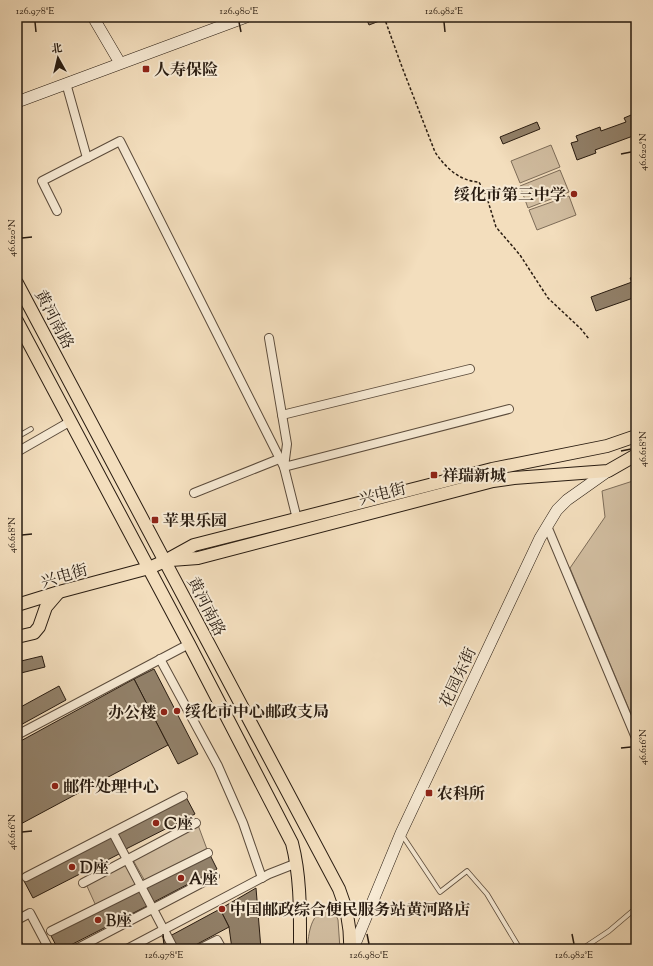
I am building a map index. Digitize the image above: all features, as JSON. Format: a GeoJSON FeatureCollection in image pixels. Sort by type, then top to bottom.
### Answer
{"type":"FeatureCollection","features":[{"type":"Feature","properties":{"kind":"main road"},"geometry":{"type":"LineString","coordinates":[[93,17],[120,63]]}},
{"type":"Feature","properties":{"kind":"main road"},"geometry":{"type":"LineString","coordinates":[[17,102],[246,17]]}},
{"type":"Feature","properties":{"kind":"main road","name":"黄河南路"},"geometry":{"type":"LineString","coordinates":[[17,283],[339,889],[346,908],[351,932],[352,949]]}},
{"type":"Feature","properties":{"kind":"main road","name":"黄河南路"},"geometry":{"type":"LineString","coordinates":[[17,321],[149,568],[292,843],[297,863],[300,914],[300,949]]}},
{"type":"Feature","properties":{"kind":"main road","name":"兴电街"},"geometry":{"type":"LineString","coordinates":[[298,525],[492,469],[608,446],[636,436]]}},
{"type":"Feature","properties":{"kind":"main road","name":"花园东街"},"geometry":{"type":"LineString","coordinates":[[352,949],[401,833],[547,526],[557,510],[567,500],[608,471],[636,455]]}},
{"type":"Feature","properties":{"kind":"main road","name":"兴电街"},"geometry":{"type":"LineString","coordinates":[[17,606],[59,592],[149,568],[194,545],[298,525],[493,481],[608,471]]}},
{"type":"Feature","properties":{"kind":"main road"},"geometry":{"type":"LineString","coordinates":[[17,637],[34,633],[39,627],[46,607],[59,592]]}},
{"type":"Feature","properties":{"kind":"main road"},"geometry":{"type":"LineString","coordinates":[[189,644],[204,637]]}},
{"type":"Feature","properties":{"kind":"street"},"geometry":{"type":"LineString","coordinates":[[66,83],[87,158]]}},
{"type":"Feature","properties":{"kind":"street"},"geometry":{"type":"LineString","coordinates":[[57,211],[42,181],[120,141],[282,463],[298,525]]}},
{"type":"Feature","properties":{"kind":"street"},"geometry":{"type":"LineString","coordinates":[[269,338],[287,444],[282,463]]}},
{"type":"Feature","properties":{"kind":"street"},"geometry":{"type":"LineString","coordinates":[[282,415],[470,369]]}},
{"type":"Feature","properties":{"kind":"street"},"geometry":{"type":"LineString","coordinates":[[194,493],[282,463],[509,409]]}},
{"type":"Feature","properties":{"kind":"street"},"geometry":{"type":"LineString","coordinates":[[17,452],[71,421]]}},
{"type":"Feature","properties":{"kind":"street"},"geometry":{"type":"LineString","coordinates":[[547,526],[636,738]]}},
{"type":"Feature","properties":{"kind":"street"},"geometry":{"type":"LineString","coordinates":[[17,735],[189,644]]}},
{"type":"Feature","properties":{"kind":"street"},"geometry":{"type":"LineString","coordinates":[[160,659],[224,779],[243,823],[262,878]]}},
{"type":"Feature","properties":{"kind":"street"},"geometry":{"type":"LineString","coordinates":[[26,877],[183,796]]}},
{"type":"Feature","properties":{"kind":"street"},"geometry":{"type":"LineString","coordinates":[[83,883],[196,823]]}},
{"type":"Feature","properties":{"kind":"street"},"geometry":{"type":"LineString","coordinates":[[113,833],[174,949]]}},
{"type":"Feature","properties":{"kind":"street"},"geometry":{"type":"LineString","coordinates":[[51,931],[208,853]]}},
{"type":"Feature","properties":{"kind":"street"},"geometry":{"type":"LineString","coordinates":[[127,949],[262,878],[297,863]]}},
{"type":"Feature","properties":{"kind":"street"},"geometry":{"type":"LineString","coordinates":[[76,949],[216,876]]}},
{"type":"Feature","properties":{"kind":"street"},"geometry":{"type":"LineString","coordinates":[[17,920],[30,913],[49,949]]}},
{"type":"Feature","properties":{"kind":"street"},"geometry":{"type":"LineString","coordinates":[[200,949],[217,940],[222,949]]}},
{"type":"Feature","properties":{"kind":"lane"},"geometry":{"type":"LineString","coordinates":[[17,437],[31,429]]}},
{"type":"Feature","properties":{"kind":"lane"},"geometry":{"type":"LineString","coordinates":[[401,833],[440,892],[467,871],[487,894],[520,949]]}},
{"type":"Feature","properties":{"kind":"lane"},"geometry":{"type":"LineString","coordinates":[[582,949],[609,931],[636,908]]}},
{"type":"Feature","properties":{"kind":"path"},"geometry":{"type":"LineString","coordinates":[[384,17],[404,75],[435,152],[454,173],[467,180],[479,182],[487,198],[496,227],[520,255],[548,298],[581,329],[589,339]]}},
{"type":"Feature","properties":{"kind":"shaded area"},"geometry":{"type":"Polygon","coordinates":[[[551,145],[560,167],[520,183],[511,161],[551,145]]]}},
{"type":"Feature","properties":{"kind":"shaded area"},"geometry":{"type":"Polygon","coordinates":[[[560,170],[569,192],[528,208],[520,186],[560,170]]]}},
{"type":"Feature","properties":{"kind":"shaded area"},"geometry":{"type":"Polygon","coordinates":[[[569,196],[576,215],[537,230],[529,210],[569,196]]]}},
{"type":"Feature","properties":{"kind":"shaded area"},"geometry":{"type":"Polygon","coordinates":[[[636,480],[636,726],[570,568],[605,517],[602,491],[636,480]]]}},
{"type":"Feature","properties":{"kind":"shaded area"},"geometry":{"type":"Polygon","coordinates":[[[198,825],[208,852],[146,883],[133,860],[198,825]]]}},
{"type":"Feature","properties":{"kind":"shaded area"},"geometry":{"type":"Polygon","coordinates":[[[125,864],[137,886],[96,906],[86,884],[125,864]]]}},
{"type":"Feature","properties":{"kind":"shaded area"},"geometry":{"type":"Polygon","coordinates":[[[329,909],[335,912],[338,920],[340,949],[307,949],[310,930],[314,919],[318,914],[329,909]]]}},
{"type":"Feature","properties":{"kind":"building"},"geometry":{"type":"Polygon","coordinates":[[[381,17],[382,20],[369,25],[366,18],[381,17]]]}},
{"type":"Feature","properties":{"kind":"building"},"geometry":{"type":"Polygon","coordinates":[[[636,113],[636,139],[634,140],[633,136],[595,150],[596,153],[577,160],[571,143],[578,141],[576,136],[600,127],[601,131],[626,122],[624,118],[636,113]]]}},
{"type":"Feature","properties":{"kind":"building"},"geometry":{"type":"Polygon","coordinates":[[[537,122],[540,129],[503,144],[500,137],[537,122]]]}},
{"type":"Feature","properties":{"kind":"building"},"geometry":{"type":"Polygon","coordinates":[[[636,276],[636,297],[596,311],[591,297],[632,282],[630,278],[636,276]]]}},
{"type":"Feature","properties":{"kind":"building"},"geometry":{"type":"Polygon","coordinates":[[[42,656],[45,667],[17,674],[17,662],[42,656]]]}},
{"type":"Feature","properties":{"kind":"building","name":"办公楼"},"geometry":{"type":"Polygon","coordinates":[[[154,669],[198,754],[178,764],[134,679],[154,669]]]}},
{"type":"Feature","properties":{"kind":"building","name":"邮件处理中心"},"geometry":{"type":"Polygon","coordinates":[[[134,679],[168,745],[17,826],[17,743],[134,679]]]}},
{"type":"Feature","properties":{"kind":"building"},"geometry":{"type":"Polygon","coordinates":[[[59,686],[66,700],[17,727],[17,709],[59,686]]]}},
{"type":"Feature","properties":{"kind":"building","name":"C座"},"geometry":{"type":"Polygon","coordinates":[[[186,797],[195,814],[126,849],[117,833],[186,797]]]}},
{"type":"Feature","properties":{"kind":"building","name":"D座"},"geometry":{"type":"Polygon","coordinates":[[[112,835],[121,853],[33,898],[24,881],[112,835]]]}},
{"type":"Feature","properties":{"kind":"building","name":"A座"},"geometry":{"type":"Polygon","coordinates":[[[209,853],[217,869],[152,903],[144,886],[209,853]]]}},
{"type":"Feature","properties":{"kind":"building"},"geometry":{"type":"Polygon","coordinates":[[[256,888],[261,949],[232,949],[229,927],[220,909],[256,888]]]}},
{"type":"Feature","properties":{"kind":"building","name":"B座"},"geometry":{"type":"Polygon","coordinates":[[[138,889],[147,906],[63,949],[58,949],[50,934],[138,889]]]}},
{"type":"Feature","properties":{"kind":"building"},"geometry":{"type":"Polygon","coordinates":[[[220,909],[229,927],[188,949],[177,949],[170,936],[220,909]]]}},
{"type":"Feature","properties":{"kind":"building"},"geometry":{"type":"Polygon","coordinates":[[[17,932],[25,949],[17,949],[17,932]]]}},
{"type":"Feature","properties":{"kind":"place","name":"人寿保险"},"geometry":{"type":"Point","coordinates":[146,69]}},
{"type":"Feature","properties":{"kind":"place","name":"绥化市第三中学"},"geometry":{"type":"Point","coordinates":[574,194]}},
{"type":"Feature","properties":{"kind":"place","name":"祥瑞新城"},"geometry":{"type":"Point","coordinates":[434,475]}},
{"type":"Feature","properties":{"kind":"place","name":"苹果乐园"},"geometry":{"type":"Point","coordinates":[155,520]}},
{"type":"Feature","properties":{"kind":"place","name":"绥化市中心邮政支局"},"geometry":{"type":"Point","coordinates":[177,711]}},
{"type":"Feature","properties":{"kind":"place","name":"办公楼"},"geometry":{"type":"Point","coordinates":[164,712]}},
{"type":"Feature","properties":{"kind":"place","name":"邮件处理中心"},"geometry":{"type":"Point","coordinates":[55,786]}},
{"type":"Feature","properties":{"kind":"place","name":"农科所"},"geometry":{"type":"Point","coordinates":[429,793]}},
{"type":"Feature","properties":{"kind":"place","name":"C座"},"geometry":{"type":"Point","coordinates":[156,823]}},
{"type":"Feature","properties":{"kind":"place","name":"D座"},"geometry":{"type":"Point","coordinates":[72,867]}},
{"type":"Feature","properties":{"kind":"place","name":"A座"},"geometry":{"type":"Point","coordinates":[181,878]}},
{"type":"Feature","properties":{"kind":"place","name":"中国邮政综合便民服务站黄河路店"},"geometry":{"type":"Point","coordinates":[222,909]}},
{"type":"Feature","properties":{"kind":"place","name":"B座"},"geometry":{"type":"Point","coordinates":[98,920]}}]}
